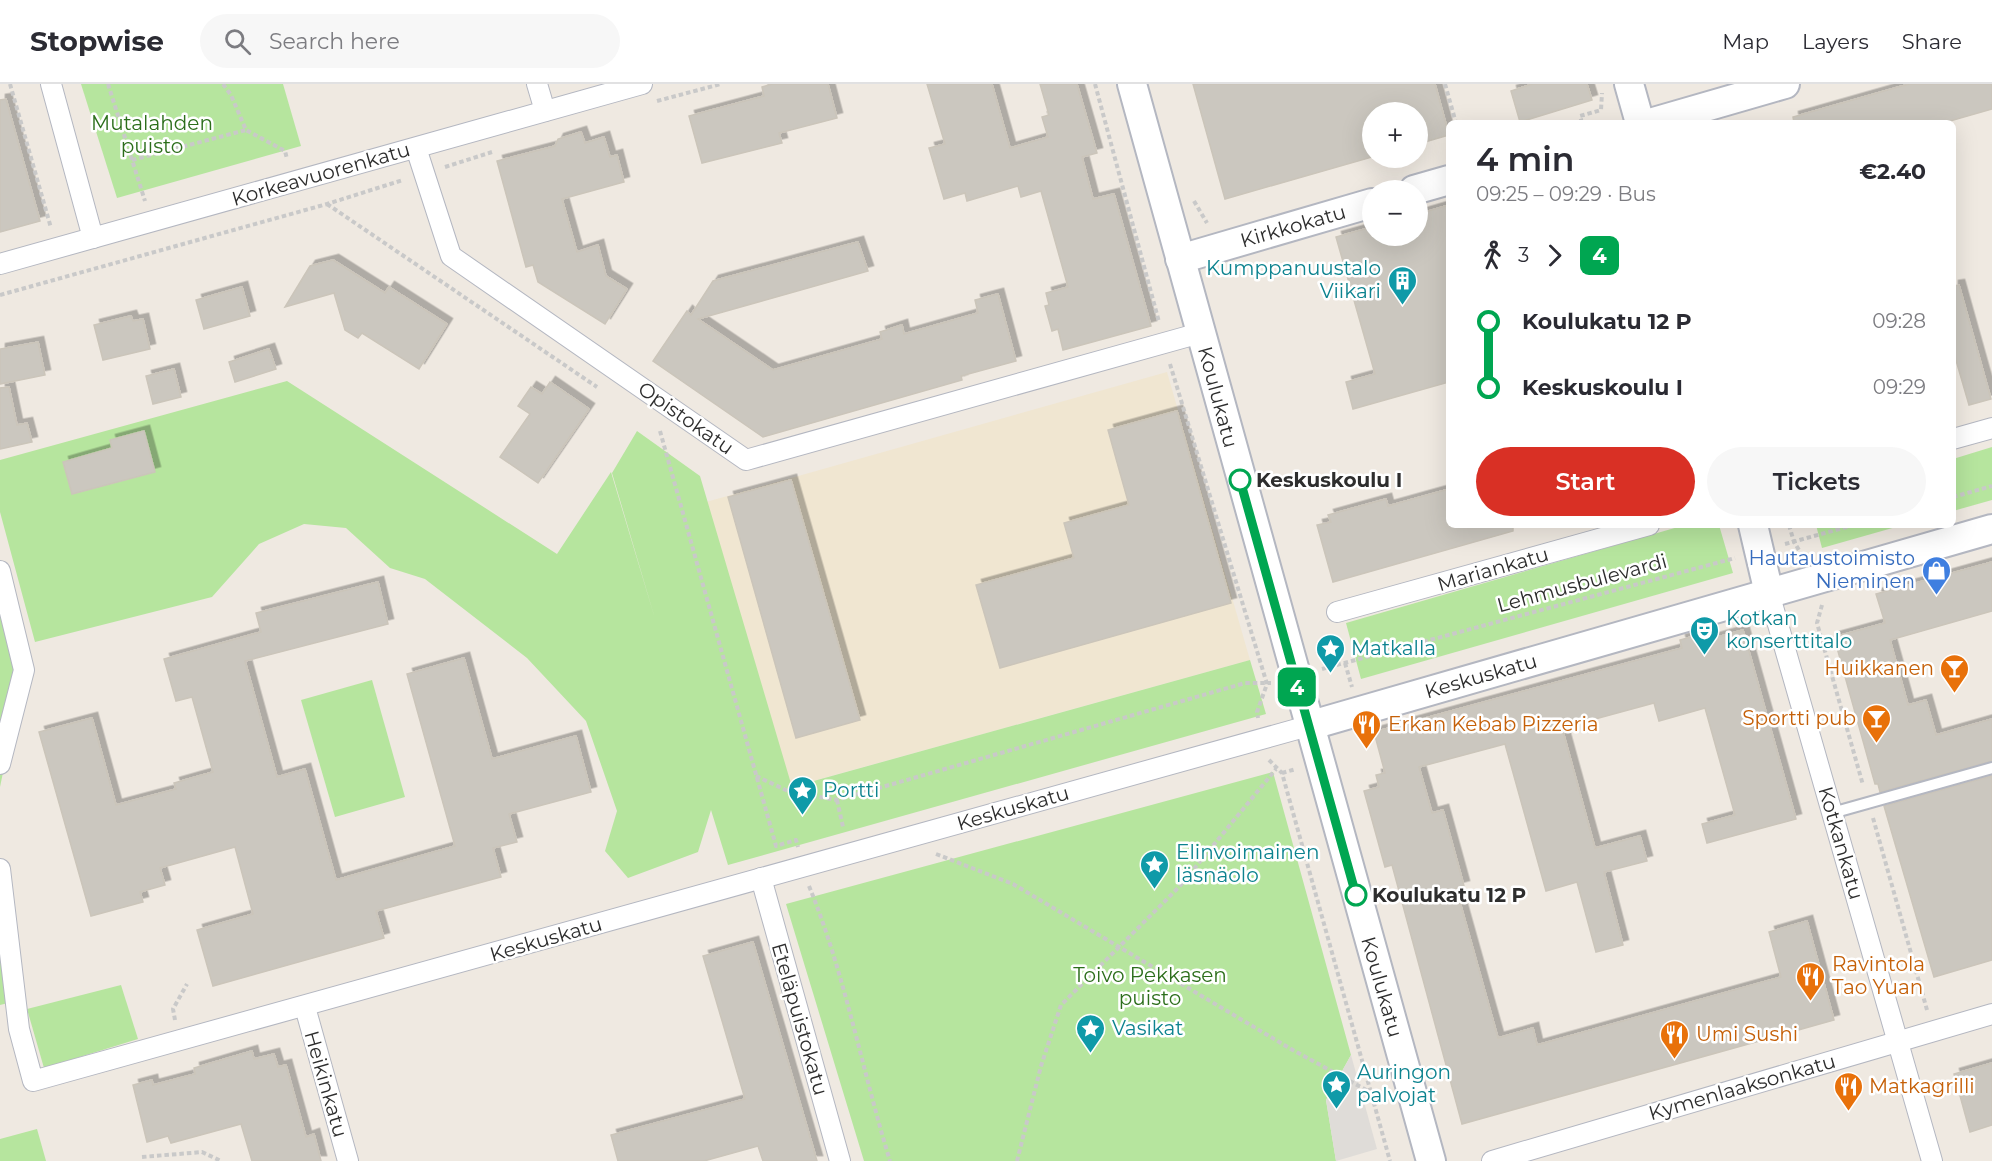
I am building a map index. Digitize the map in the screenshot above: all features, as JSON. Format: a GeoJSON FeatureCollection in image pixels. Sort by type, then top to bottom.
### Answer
{"type":"FeatureCollection","features":[{"type":"Feature","properties":{"kind":"main road","name":"Koulukatu"},"geometry":{"type":"LineString","coordinates":[[1132,84],[1308,726],[1431,1161]]}},
{"type":"Feature","properties":{"kind":"main road"},"geometry":{"type":"LineString","coordinates":[[1629,84],[1639,120]]}},
{"type":"Feature","properties":{"kind":"main road"},"geometry":{"type":"LineString","coordinates":[[1660,120],[1785,84]]}},
{"type":"Feature","properties":{"kind":"main road"},"geometry":{"type":"LineString","coordinates":[[1428,186],[1446,181]]}},
{"type":"Feature","properties":{"kind":"main road","name":"Kirkkokatu"},"geometry":{"type":"LineString","coordinates":[[1180,259],[1362,206]]}},
{"type":"Feature","properties":{"kind":"main road","name":"Keskuskatu"},"geometry":{"type":"LineString","coordinates":[[1308,726],[1992,529]]}},
{"type":"Feature","properties":{"kind":"main road","name":"Kotkankatu"},"geometry":{"type":"LineString","coordinates":[[1756,538],[1769,593]]}},
{"type":"Feature","properties":{"kind":"street"},"geometry":{"type":"LineString","coordinates":[[51,84],[93,238]]}},
{"type":"Feature","properties":{"kind":"street"},"geometry":{"type":"LineString","coordinates":[[537,84],[545,111]]}},
{"type":"Feature","properties":{"kind":"street","name":"Korkeavuorenkatu"},"geometry":{"type":"LineString","coordinates":[[0,264],[642,84]]}},
{"type":"Feature","properties":{"kind":"street","name":"Opistokatu"},"geometry":{"type":"LineString","coordinates":[[416,147],[451,256],[746,460],[1200,333]]}},
{"type":"Feature","properties":{"kind":"street"},"geometry":{"type":"LineString","coordinates":[[1956,439],[1992,428]]}},
{"type":"Feature","properties":{"kind":"street","name":"Mariankatu"},"geometry":{"type":"LineString","coordinates":[[1337,612],[1638,528]]}},
{"type":"Feature","properties":{"kind":"street"},"geometry":{"type":"LineString","coordinates":[[0,571],[24,670],[0,764]]}},
{"type":"Feature","properties":{"kind":"street","name":"Kotkankatu"},"geometry":{"type":"LineString","coordinates":[[1769,593],[1932,1161]]}},
{"type":"Feature","properties":{"kind":"street","name":"Keskuskatu"},"geometry":{"type":"LineString","coordinates":[[0,869],[19,1029],[33,1081],[1308,726]]}},
{"type":"Feature","properties":{"kind":"street","name":"Eteläpuistokatu"},"geometry":{"type":"LineString","coordinates":[[761,878],[840,1161]]}},
{"type":"Feature","properties":{"kind":"street","name":"Heikinkatu"},"geometry":{"type":"LineString","coordinates":[[305,1007],[348,1161]]}},
{"type":"Feature","properties":{"kind":"street","name":"Kymenlaaksonkatu"},"geometry":{"type":"LineString","coordinates":[[1492,1161],[1992,1014]]}},
{"type":"Feature","properties":{"kind":"lane"},"geometry":{"type":"LineString","coordinates":[[1832,813],[1992,768]]}},
{"type":"Feature","properties":{"kind":"path"},"geometry":{"type":"LineString","coordinates":[[10,84],[51,228]]}},
{"type":"Feature","properties":{"kind":"path"},"geometry":{"type":"LineString","coordinates":[[108,84],[145,201]]}},
{"type":"Feature","properties":{"kind":"path"},"geometry":{"type":"LineString","coordinates":[[223,84],[231,95],[246,130],[285,151],[287,159]]}},
{"type":"Feature","properties":{"kind":"path"},"geometry":{"type":"LineString","coordinates":[[656,101],[721,84]]}},
{"type":"Feature","properties":{"kind":"path"},"geometry":{"type":"LineString","coordinates":[[1095,84],[1169,363],[1267,684],[1257,712],[1269,763],[1282,773],[1390,1161]]}},
{"type":"Feature","properties":{"kind":"path"},"geometry":{"type":"LineString","coordinates":[[1445,84],[1455,120]]}},
{"type":"Feature","properties":{"kind":"path"},"geometry":{"type":"LineString","coordinates":[[1580,116],[1581,120]]}},
{"type":"Feature","properties":{"kind":"path"},"geometry":{"type":"LineString","coordinates":[[132,160],[246,130]]}},
{"type":"Feature","properties":{"kind":"path"},"geometry":{"type":"LineString","coordinates":[[0,295],[327,204],[498,150]]}},
{"type":"Feature","properties":{"kind":"path"},"geometry":{"type":"LineString","coordinates":[[327,204],[602,391]]}},
{"type":"Feature","properties":{"kind":"path"},"geometry":{"type":"LineString","coordinates":[[1158,366],[1169,363]]}},
{"type":"Feature","properties":{"kind":"path"},"geometry":{"type":"LineString","coordinates":[[651,424],[670,437]]}},
{"type":"Feature","properties":{"kind":"path"},"geometry":{"type":"LineString","coordinates":[[660,431],[776,846],[796,840]]}},
{"type":"Feature","properties":{"kind":"path"},"geometry":{"type":"LineString","coordinates":[[1956,496],[1992,486]]}},
{"type":"Feature","properties":{"kind":"path"},"geometry":{"type":"LineString","coordinates":[[1790,528],[1794,542],[1816,580],[1824,601],[1817,623],[1923,995]]}},
{"type":"Feature","properties":{"kind":"path","name":"Lehmusbulevardi"},"geometry":{"type":"LineString","coordinates":[[1318,669],[1756,538],[1794,542],[1843,528]]}},
{"type":"Feature","properties":{"kind":"path"},"geometry":{"type":"LineString","coordinates":[[756,776],[790,792],[837,800],[1245,683],[1267,684]]}},
{"type":"Feature","properties":{"kind":"path"},"geometry":{"type":"LineString","coordinates":[[1017,1161],[1041,1066],[1061,1005],[1074,990],[1121,948],[1179,887],[1276,769]]}},
{"type":"Feature","properties":{"kind":"path"},"geometry":{"type":"LineString","coordinates":[[837,800],[843,827]]}},
{"type":"Feature","properties":{"kind":"path"},"geometry":{"type":"LineString","coordinates":[[929,852],[961,862],[1013,884],[1370,1092]]}},
{"type":"Feature","properties":{"kind":"path"},"geometry":{"type":"LineString","coordinates":[[803,867],[842,987],[890,1161]]}},
{"type":"Feature","properties":{"kind":"path"},"geometry":{"type":"LineString","coordinates":[[176,1024],[172,1009],[187,984]]}},
{"type":"Feature","properties":{"kind":"path"},"geometry":{"type":"LineString","coordinates":[[142,1157],[202,1152],[221,1161]]}},
{"type":"Feature","properties":{"kind":"shaded area"},"geometry":{"type":"Polygon","coordinates":[[[1167,372],[1250,660],[791,787],[706,502],[1167,372]]]}},
{"type":"Feature","properties":{"kind":"shaded area"},"geometry":{"type":"Polygon","coordinates":[[[1351,1055],[1377,1149],[1336,1161],[1326,1100],[1351,1055]]]}},
{"type":"Feature","properties":{"kind":"green space","name":"Mutalahden puisto"},"geometry":{"type":"Polygon","coordinates":[[[81,84],[283,84],[301,146],[117,198],[81,84]]]}},
{"type":"Feature","properties":{"kind":"green space"},"geometry":{"type":"Polygon","coordinates":[[[287,381],[557,554],[611,472],[656,622],[612,473],[637,431],[700,476],[792,787],[1250,660],[1266,714],[728,865],[711,810],[698,852],[628,878],[605,851],[617,811],[586,721],[527,658],[425,579],[390,568],[346,528],[304,524],[259,544],[212,597],[35,642],[0,512],[0,460],[287,381]]]}},
{"type":"Feature","properties":{"kind":"green space"},"geometry":{"type":"Polygon","coordinates":[[[1992,447],[1992,500],[1956,510],[1956,458],[1992,447]]]}},
{"type":"Feature","properties":{"kind":"green space"},"geometry":{"type":"Polygon","coordinates":[[[1675,528],[1720,528],[1733,573],[1361,679],[1346,623],[1675,528]]]}},
{"type":"Feature","properties":{"kind":"green space"},"geometry":{"type":"Polygon","coordinates":[[[1817,528],[1892,528],[1822,548],[1817,528]]]}},
{"type":"Feature","properties":{"kind":"green space"},"geometry":{"type":"Polygon","coordinates":[[[0,571],[24,670],[0,787],[0,571]]]}},
{"type":"Feature","properties":{"kind":"green space"},"geometry":{"type":"Polygon","coordinates":[[[372,680],[405,797],[335,817],[301,700],[372,680]]]}},
{"type":"Feature","properties":{"kind":"green space","name":"Toivo Pekkasen puisto"},"geometry":{"type":"Polygon","coordinates":[[[1273,772],[1351,1055],[1326,1100],[1336,1161],[864,1161],[786,904],[1273,772]]]}},
{"type":"Feature","properties":{"kind":"green space"},"geometry":{"type":"Polygon","coordinates":[[[0,869],[16,1001],[0,1005],[0,869]]]}},
{"type":"Feature","properties":{"kind":"green space"},"geometry":{"type":"Polygon","coordinates":[[[121,985],[138,1039],[44,1068],[27,1009],[121,985]]]}},
{"type":"Feature","properties":{"kind":"green space"},"geometry":{"type":"Polygon","coordinates":[[[37,1129],[46,1161],[0,1161],[0,1139],[37,1129]]]}},
{"type":"Feature","properties":{"kind":"building"},"geometry":{"type":"Polygon","coordinates":[[[772,84],[828,84],[837,118],[779,133],[782,143],[702,163],[689,116],[764,96],[762,87],[772,84]]]}},
{"type":"Feature","properties":{"kind":"building"},"geometry":{"type":"Polygon","coordinates":[[[927,84],[992,84],[1010,148],[1048,137],[1042,117],[1049,115],[1040,84],[1077,84],[1097,153],[1082,157],[1093,199],[1114,194],[1151,326],[1063,350],[1058,329],[1052,331],[1045,306],[1049,305],[1046,293],[1068,287],[1041,191],[1021,197],[1018,186],[967,201],[965,193],[944,199],[929,148],[945,144],[927,84]]]}},
{"type":"Feature","properties":{"kind":"building"},"geometry":{"type":"Polygon","coordinates":[[[1193,84],[1435,84],[1446,124],[1446,136],[1428,141],[1428,102],[1362,102],[1362,160],[1225,199],[1193,84]]]}},
{"type":"Feature","properties":{"kind":"building"},"geometry":{"type":"Polygon","coordinates":[[[1532,84],[1587,84],[1592,100],[1527,120],[1519,120],[1511,91],[1532,84]]]}},
{"type":"Feature","properties":{"kind":"building"},"geometry":{"type":"Polygon","coordinates":[[[1909,84],[1992,84],[1992,109],[1954,120],[1794,120],[1793,117],[1909,84]]]}},
{"type":"Feature","properties":{"kind":"building"},"geometry":{"type":"Polygon","coordinates":[[[6,99],[40,221],[0,232],[0,100],[6,99]]]}},
{"type":"Feature","properties":{"kind":"building"},"geometry":{"type":"Polygon","coordinates":[[[581,132],[585,143],[604,137],[610,157],[617,155],[624,182],[562,199],[577,252],[598,245],[606,276],[627,289],[605,324],[538,282],[533,265],[526,267],[497,161],[555,146],[558,139],[581,132]]]}},
{"type":"Feature","properties":{"kind":"building","name":"Kumppanuustalo Viikari"},"geometry":{"type":"Polygon","coordinates":[[[1446,206],[1446,383],[1353,409],[1346,382],[1375,374],[1336,237],[1362,230],[1362,246],[1428,246],[1428,211],[1446,206]]]}},
{"type":"Feature","properties":{"kind":"building"},"geometry":{"type":"Polygon","coordinates":[[[858,242],[868,271],[698,319],[773,370],[882,339],[880,332],[902,325],[904,334],[978,313],[975,300],[998,294],[1016,361],[961,376],[962,380],[763,437],[653,361],[687,311],[691,315],[713,281],[858,242]]]}},
{"type":"Feature","properties":{"kind":"building"},"geometry":{"type":"Polygon","coordinates":[[[333,260],[385,293],[389,287],[447,324],[419,369],[362,333],[358,338],[345,330],[334,293],[285,307],[310,266],[333,260]]]}},
{"type":"Feature","properties":{"kind":"building"},"geometry":{"type":"Polygon","coordinates":[[[1959,285],[1991,399],[1969,405],[1956,360],[1956,286],[1959,285]]]}},
{"type":"Feature","properties":{"kind":"building"},"geometry":{"type":"Polygon","coordinates":[[[242,287],[250,316],[204,329],[196,300],[242,287]]]}},
{"type":"Feature","properties":{"kind":"building"},"geometry":{"type":"Polygon","coordinates":[[[131,316],[133,321],[143,319],[150,349],[103,360],[94,325],[131,316]]]}},
{"type":"Feature","properties":{"kind":"building"},"geometry":{"type":"Polygon","coordinates":[[[38,342],[45,375],[0,384],[0,349],[38,342]]]}},
{"type":"Feature","properties":{"kind":"building"},"geometry":{"type":"Polygon","coordinates":[[[269,349],[276,369],[235,382],[229,362],[269,349]]]}},
{"type":"Feature","properties":{"kind":"building"},"geometry":{"type":"Polygon","coordinates":[[[174,369],[181,397],[153,404],[146,376],[174,369]]]}},
{"type":"Feature","properties":{"kind":"building"},"geometry":{"type":"Polygon","coordinates":[[[550,382],[589,409],[538,483],[500,457],[530,414],[518,406],[531,387],[542,394],[550,382]]]}},
{"type":"Feature","properties":{"kind":"building"},"geometry":{"type":"Polygon","coordinates":[[[9,387],[17,425],[27,423],[32,442],[0,449],[0,388],[9,387]]]}},
{"type":"Feature","properties":{"kind":"building"},"geometry":{"type":"Polygon","coordinates":[[[1177,411],[1231,603],[1000,668],[976,585],[1074,558],[1064,523],[1129,505],[1108,430],[1177,411]]]}},
{"type":"Feature","properties":{"kind":"building"},"geometry":{"type":"Polygon","coordinates":[[[144,431],[155,472],[72,494],[63,462],[112,448],[110,440],[144,431]]]}},
{"type":"Feature","properties":{"kind":"building"},"geometry":{"type":"Polygon","coordinates":[[[791,480],[860,720],[796,738],[728,497],[791,480]]]}},
{"type":"Feature","properties":{"kind":"building"},"geometry":{"type":"Polygon","coordinates":[[[1446,490],[1446,528],[1513,528],[1513,531],[1333,582],[1317,525],[1331,522],[1328,515],[1386,499],[1388,506],[1446,490]]]}},
{"type":"Feature","properties":{"kind":"building"},"geometry":{"type":"Polygon","coordinates":[[[1992,562],[1992,611],[1890,640],[1908,705],[1926,700],[1936,735],[1992,719],[1992,761],[1880,792],[1878,784],[1875,784],[1834,637],[1885,623],[1876,594],[1992,562]]]}},
{"type":"Feature","properties":{"kind":"building"},"geometry":{"type":"Polygon","coordinates":[[[378,582],[388,624],[245,661],[277,777],[305,769],[336,880],[455,846],[407,674],[464,658],[492,759],[576,736],[591,792],[509,814],[517,842],[493,848],[501,877],[376,911],[384,938],[213,986],[197,930],[253,914],[235,847],[160,868],[165,885],[140,892],[143,902],[91,916],[39,732],[92,718],[116,805],[176,789],[174,783],[213,772],[192,697],[176,701],[164,659],[261,632],[256,613],[378,582]]]}},
{"type":"Feature","properties":{"kind":"building"},"geometry":{"type":"Polygon","coordinates":[[[1743,630],[1796,819],[1707,843],[1702,824],[1735,815],[1705,708],[1659,721],[1654,703],[1562,728],[1595,848],[1640,836],[1647,861],[1604,872],[1623,945],[1596,952],[1577,882],[1546,891],[1505,744],[1419,767],[1432,813],[1443,810],[1464,886],[1456,888],[1498,1038],[1533,1028],[1537,1045],[1781,977],[1769,932],[1807,921],[1834,1020],[1462,1124],[1392,865],[1385,867],[1364,791],[1379,787],[1376,775],[1385,773],[1374,732],[1682,648],[1680,640],[1705,633],[1707,640],[1743,630]]]}},
{"type":"Feature","properties":{"kind":"building"},"geometry":{"type":"Polygon","coordinates":[[[1992,776],[1992,960],[1934,977],[1884,806],[1992,776]]]}},
{"type":"Feature","properties":{"kind":"building"},"geometry":{"type":"Polygon","coordinates":[[[753,942],[817,1161],[763,1161],[758,1146],[704,1161],[618,1161],[611,1135],[745,1099],[703,956],[753,942]]]}},
{"type":"Feature","properties":{"kind":"building"},"geometry":{"type":"Polygon","coordinates":[[[252,1051],[254,1059],[274,1054],[278,1067],[286,1065],[306,1137],[314,1134],[321,1161],[252,1161],[241,1124],[171,1143],[168,1136],[147,1142],[133,1085],[152,1080],[153,1085],[195,1074],[194,1068],[252,1051]]]}},
{"type":"Feature","properties":{"kind":"building"},"geometry":{"type":"Polygon","coordinates":[[[1992,1063],[1992,1125],[1970,1132],[1954,1074],[1992,1063]]]}},
{"type":"Feature","properties":{"kind":"bus line","name":"4"},"geometry":{"type":"LineString","coordinates":[[1240,480],[1356,895]]}},
{"type":"Feature","properties":{"kind":"place","name":"Kumppanuustalo Viikari"},"geometry":{"type":"Point","coordinates":[1402,306]}},
{"type":"Feature","properties":{"kind":"place","name":"Keskuskoulu I"},"geometry":{"type":"Point","coordinates":[1240,480]}},
{"type":"Feature","properties":{"kind":"place","name":"Hautaustoimisto Nieminen"},"geometry":{"type":"Point","coordinates":[1936,596]}},
{"type":"Feature","properties":{"kind":"place","name":"Kotkan konserttitalo"},"geometry":{"type":"Point","coordinates":[1705,656]}},
{"type":"Feature","properties":{"kind":"place","name":"Matkalla"},"geometry":{"type":"Point","coordinates":[1330,674]}},
{"type":"Feature","properties":{"kind":"place","name":"Huikkanen"},"geometry":{"type":"Point","coordinates":[1955,694]}},
{"type":"Feature","properties":{"kind":"place","name":"Sportti pub"},"geometry":{"type":"Point","coordinates":[1877,744]}},
{"type":"Feature","properties":{"kind":"place","name":"Erkan Kebab Pizzeria"},"geometry":{"type":"Point","coordinates":[1367,750]}},
{"type":"Feature","properties":{"kind":"place","name":"Portti"},"geometry":{"type":"Point","coordinates":[802,816]}},
{"type":"Feature","properties":{"kind":"place","name":"Elinvoimainen läsnäolo"},"geometry":{"type":"Point","coordinates":[1155,890]}},
{"type":"Feature","properties":{"kind":"place","name":"Koulukatu 12 P"},"geometry":{"type":"Point","coordinates":[1356,895]}},
{"type":"Feature","properties":{"kind":"place","name":"Ravintola Tao Yuan"},"geometry":{"type":"Point","coordinates":[1811,1002]}},
{"type":"Feature","properties":{"kind":"place","name":"Vasikat"},"geometry":{"type":"Point","coordinates":[1091,1054]}},
{"type":"Feature","properties":{"kind":"place","name":"Umi Sushi"},"geometry":{"type":"Point","coordinates":[1675,1060]}},
{"type":"Feature","properties":{"kind":"place","name":"Auringon palvojat"},"geometry":{"type":"Point","coordinates":[1336,1110]}},
{"type":"Feature","properties":{"kind":"place","name":"Matkagrilli"},"geometry":{"type":"Point","coordinates":[1848,1112]}}]}
